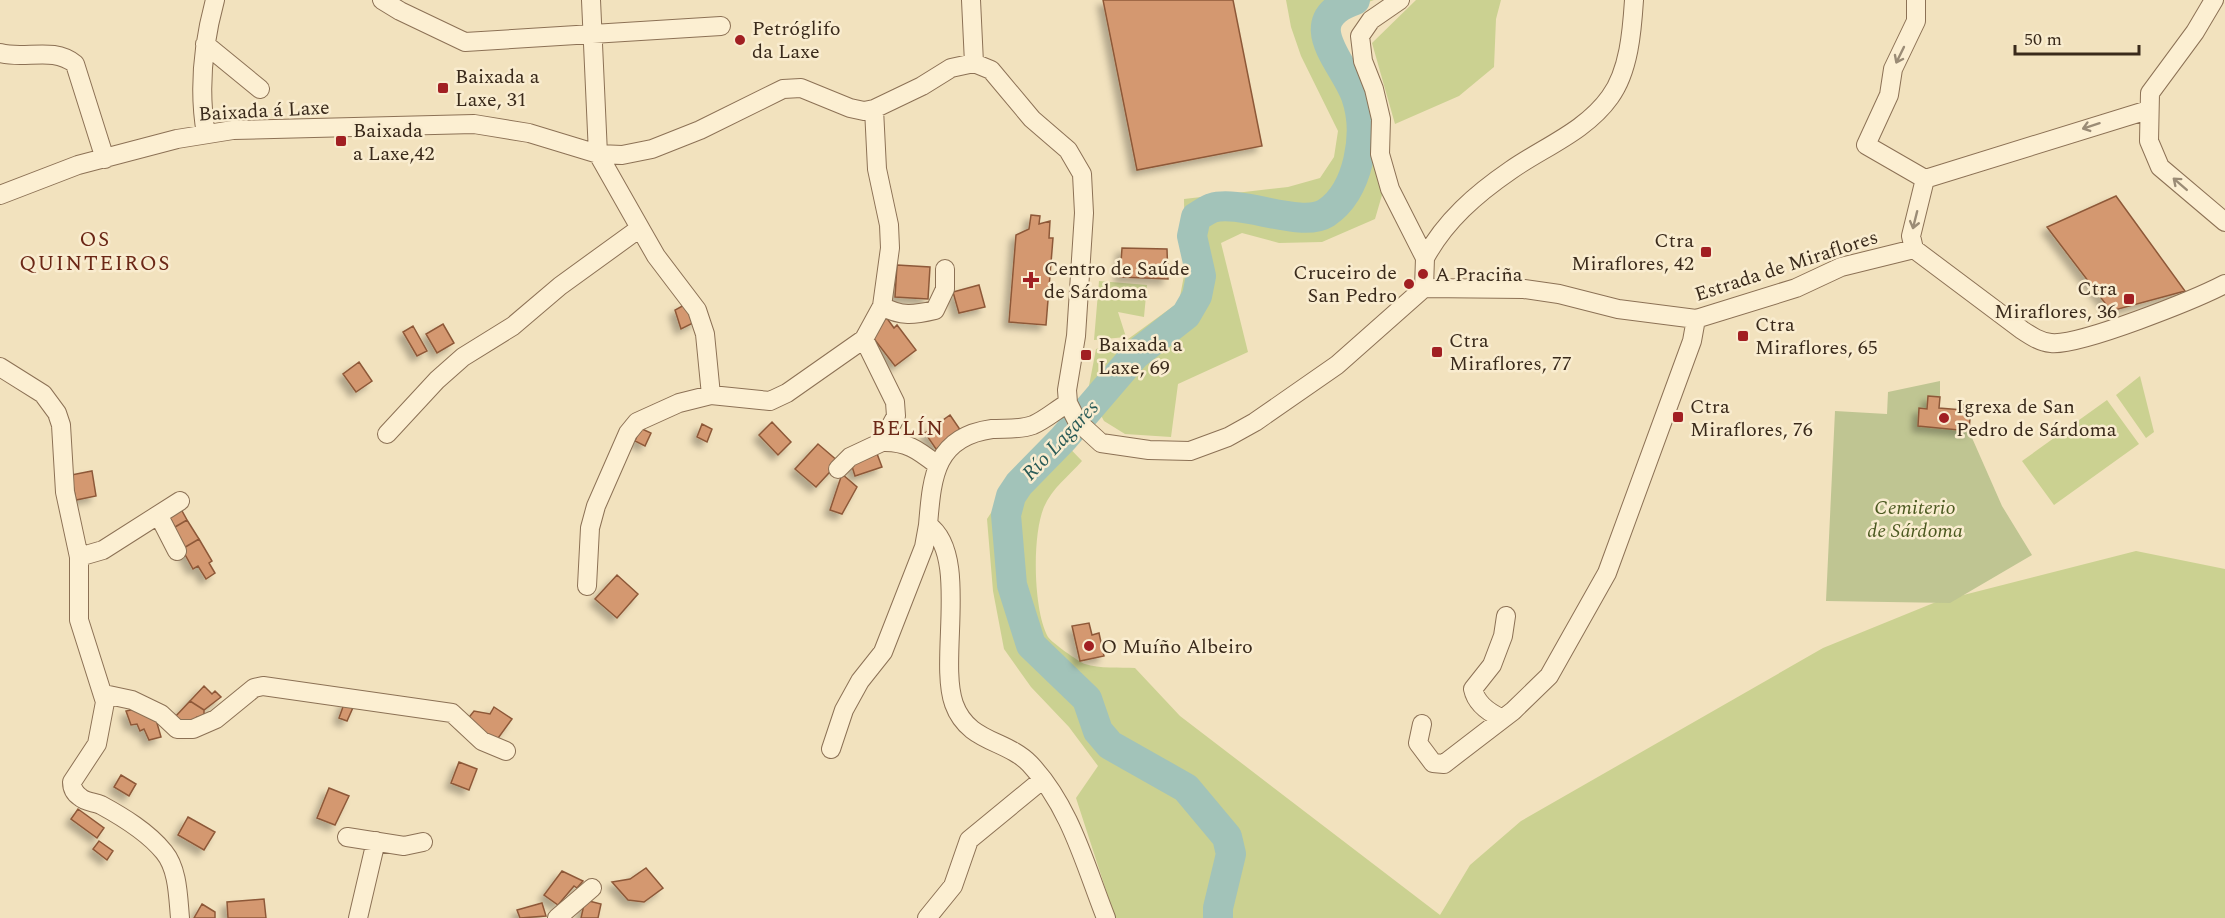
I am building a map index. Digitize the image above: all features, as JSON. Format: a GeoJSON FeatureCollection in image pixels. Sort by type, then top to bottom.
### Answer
{"type":"FeatureCollection","features":[{"type":"Feature","properties":{"kind":"street"},"geometry":{"type":"LineString","coordinates":[[206,134],[201,88],[205,44],[215,0]]}},
{"type":"Feature","properties":{"kind":"street"},"geometry":{"type":"LineString","coordinates":[[382,0],[465,42],[721,26]]}},
{"type":"Feature","properties":{"kind":"street"},"geometry":{"type":"LineString","coordinates":[[591,0],[598,154],[656,256],[698,310],[705,334],[711,395]]}},
{"type":"Feature","properties":{"kind":"street"},"geometry":{"type":"LineString","coordinates":[[971,0],[974,63]]}},
{"type":"Feature","properties":{"kind":"street"},"geometry":{"type":"LineString","coordinates":[[1400,0],[1371,20],[1360,36],[1363,61],[1374,89],[1381,119],[1380,154],[1382,162],[1390,189],[1425,258]]}},
{"type":"Feature","properties":{"kind":"street"},"geometry":{"type":"LineString","coordinates":[[587,586],[590,528],[596,506],[628,433],[637,422],[679,403],[711,395],[770,401],[787,393],[864,339],[882,306],[890,248],[889,225],[877,169],[874,109],[951,68],[974,63],[991,70],[1032,120],[1068,150],[1082,174],[1084,224],[1076,336],[1067,390],[1069,406],[1092,436],[1110,446],[1180,452],[1202,449],[1255,422],[1337,365],[1424,288],[1425,258],[1439,232],[1463,208],[1511,170],[1590,118],[1611,96],[1622,72],[1632,30],[1634,0]]}},
{"type":"Feature","properties":{"kind":"street"},"geometry":{"type":"LineString","coordinates":[[1917,0],[1916,21],[1893,69],[1889,95],[1866,145],[1925,179],[2148,110]]}},
{"type":"Feature","properties":{"kind":"street"},"geometry":{"type":"LineString","coordinates":[[2214,0],[2195,32],[2150,93],[2149,141],[2160,167],[2225,222]]}},
{"type":"Feature","properties":{"kind":"street"},"geometry":{"type":"LineString","coordinates":[[205,44],[260,89]]}},
{"type":"Feature","properties":{"kind":"street"},"geometry":{"type":"LineString","coordinates":[[0,53],[13,56],[54,54],[75,64],[105,159]]}},
{"type":"Feature","properties":{"kind":"street","name":"Baixada á Laxe"},"geometry":{"type":"LineString","coordinates":[[0,195],[51,173],[206,134],[233,130],[474,124],[529,133],[598,154],[622,155],[652,149],[700,130],[783,88],[792,87],[850,108],[864,111],[874,109]]}},
{"type":"Feature","properties":{"kind":"street"},"geometry":{"type":"LineString","coordinates":[[1925,179],[1911,236],[1914,249],[2036,339],[2049,343],[2079,339],[2225,284]]}},
{"type":"Feature","properties":{"kind":"street"},"geometry":{"type":"LineString","coordinates":[[387,434],[437,380],[463,357],[513,326],[560,286],[640,228]]}},
{"type":"Feature","properties":{"kind":"street","name":"Estrada de Miraflores"},"geometry":{"type":"LineString","coordinates":[[1424,288],[1524,289],[1559,294],[1618,309],[1696,319],[1796,288],[1840,267],[1914,249]]}},
{"type":"Feature","properties":{"kind":"street"},"geometry":{"type":"LineString","coordinates":[[882,306],[895,313],[912,315],[935,310],[945,290],[945,269]]}},
{"type":"Feature","properties":{"kind":"street"},"geometry":{"type":"LineString","coordinates":[[1422,723],[1418,743],[1433,762],[1444,764],[1513,711],[1549,676],[1607,573],[1692,341],[1696,319]]}},
{"type":"Feature","properties":{"kind":"street"},"geometry":{"type":"LineString","coordinates":[[864,339],[895,402],[896,416],[882,442]]}},
{"type":"Feature","properties":{"kind":"street"},"geometry":{"type":"LineString","coordinates":[[0,367],[42,394],[57,413],[61,425],[65,492],[79,557],[79,620],[104,694],[102,724],[97,744],[72,782],[72,787],[81,799],[99,804],[129,821],[165,852],[172,865],[180,918]]}},
{"type":"Feature","properties":{"kind":"street"},"geometry":{"type":"LineString","coordinates":[[831,749],[844,710],[860,681],[883,652],[924,547],[936,464],[955,444],[969,435],[1034,425],[1069,406]]}},
{"type":"Feature","properties":{"kind":"street"},"geometry":{"type":"LineString","coordinates":[[838,469],[850,457],[882,442],[899,441],[909,445],[936,464]]}},
{"type":"Feature","properties":{"kind":"street"},"geometry":{"type":"LineString","coordinates":[[79,557],[103,550],[180,501]]}},
{"type":"Feature","properties":{"kind":"street"},"geometry":{"type":"LineString","coordinates":[[159,516],[177,551]]}},
{"type":"Feature","properties":{"kind":"street"},"geometry":{"type":"LineString","coordinates":[[928,525],[936,530],[950,574],[949,691],[957,714],[967,726],[992,744],[1017,753],[1030,764],[1042,780],[1063,809],[1106,918]]}},
{"type":"Feature","properties":{"kind":"street"},"geometry":{"type":"LineString","coordinates":[[1501,718],[1490,713],[1475,697],[1473,689],[1492,665],[1503,636],[1506,616]]}},
{"type":"Feature","properties":{"kind":"street"},"geometry":{"type":"LineString","coordinates":[[104,694],[132,700],[161,714],[181,730],[193,729],[216,719],[254,688],[263,686],[322,693],[452,713],[482,741],[506,751]]}},
{"type":"Feature","properties":{"kind":"street"},"geometry":{"type":"LineString","coordinates":[[927,918],[953,886],[969,840],[1042,780]]}},
{"type":"Feature","properties":{"kind":"street"},"geometry":{"type":"LineString","coordinates":[[347,837],[404,846],[423,843]]}},
{"type":"Feature","properties":{"kind":"street"},"geometry":{"type":"LineString","coordinates":[[358,918],[376,841]]}},
{"type":"Feature","properties":{"kind":"street"},"geometry":{"type":"LineString","coordinates":[[557,918],[592,888]]}},
{"type":"Feature","properties":{"kind":"green space"},"geometry":{"type":"Polygon","coordinates":[[[1286,0],[1374,0],[1339,13],[1334,36],[1374,116],[1382,195],[1375,219],[1322,242],[1279,243],[1242,233],[1221,243],[1248,352],[1178,384],[1171,437],[1125,434],[1104,421],[1088,391],[1096,349],[1124,342],[1179,302],[1185,270],[1184,199],[1288,187],[1320,178],[1334,157],[1338,131],[1301,56],[1291,27],[1286,0]]]}},
{"type":"Feature","properties":{"kind":"green space"},"geometry":{"type":"Polygon","coordinates":[[[1416,0],[1501,0],[1496,19],[1494,67],[1459,96],[1395,124],[1372,43],[1416,0]]]}},
{"type":"Feature","properties":{"kind":"green space"},"geometry":{"type":"Polygon","coordinates":[[[1099,281],[1147,285],[1144,317],[1118,312],[1126,337],[1094,340],[1099,281]]]}},
{"type":"Feature","properties":{"kind":"green space"},"geometry":{"type":"Polygon","coordinates":[[[2140,376],[2154,432],[2146,438],[2116,395],[2140,376]]]}},
{"type":"Feature","properties":{"kind":"green space","name":"Cemiterio de Sárdoma"},"geometry":{"type":"Polygon","coordinates":[[[1940,381],[1940,397],[1928,397],[1927,409],[1919,409],[1918,425],[1969,431],[2002,506],[2032,555],[1950,603],[1826,601],[1835,411],[1887,414],[1888,392],[1940,381]]]}},
{"type":"Feature","properties":{"kind":"green space"},"geometry":{"type":"Polygon","coordinates":[[[2107,400],[2139,444],[2054,505],[2022,461],[2107,400]]]}},
{"type":"Feature","properties":{"kind":"green space"},"geometry":{"type":"Polygon","coordinates":[[[1055,433],[1082,461],[1051,494],[1044,507],[1037,535],[1037,591],[1039,609],[1048,637],[1065,652],[1085,664],[1135,668],[1180,716],[1440,915],[1470,865],[1521,821],[1823,648],[1936,602],[2136,551],[2225,569],[2225,918],[1115,918],[1076,798],[1098,766],[1069,727],[1031,687],[1004,649],[993,591],[987,519],[1019,470],[1055,433]]]}},
{"type":"Feature","properties":{"kind":"building"},"geometry":{"type":"Polygon","coordinates":[[[1103,0],[1233,0],[1262,146],[1137,170],[1103,0]]]}},
{"type":"Feature","properties":{"kind":"building"},"geometry":{"type":"Polygon","coordinates":[[[2116,196],[2185,291],[2111,311],[2047,227],[2116,196]]]}},
{"type":"Feature","properties":{"kind":"building","name":"Centro de Saúde de Sárdoma"},"geometry":{"type":"Polygon","coordinates":[[[1031,215],[1040,216],[1039,224],[1050,221],[1049,238],[1053,238],[1046,325],[1009,322],[1016,235],[1029,229],[1031,215]]]}},
{"type":"Feature","properties":{"kind":"building"},"geometry":{"type":"Polygon","coordinates":[[[1122,248],[1167,249],[1168,279],[1120,277],[1122,248]]]}},
{"type":"Feature","properties":{"kind":"building"},"geometry":{"type":"Polygon","coordinates":[[[897,265],[930,267],[928,299],[895,297],[897,265]]]}},
{"type":"Feature","properties":{"kind":"building"},"geometry":{"type":"Polygon","coordinates":[[[979,285],[985,307],[959,313],[953,292],[979,285]]]}},
{"type":"Feature","properties":{"kind":"building"},"geometry":{"type":"Polygon","coordinates":[[[686,304],[697,321],[681,329],[675,310],[686,304]]]}},
{"type":"Feature","properties":{"kind":"building"},"geometry":{"type":"Polygon","coordinates":[[[886,317],[894,328],[897,325],[916,350],[895,366],[868,331],[886,317]]]}},
{"type":"Feature","properties":{"kind":"building"},"geometry":{"type":"Polygon","coordinates":[[[443,324],[454,343],[437,353],[426,334],[443,324]]]}},
{"type":"Feature","properties":{"kind":"building"},"geometry":{"type":"Polygon","coordinates":[[[413,326],[427,351],[417,356],[403,332],[413,326]]]}},
{"type":"Feature","properties":{"kind":"building"},"geometry":{"type":"Polygon","coordinates":[[[359,362],[372,381],[356,392],[343,374],[359,362]]]}},
{"type":"Feature","properties":{"kind":"building","name":"Igrexa de San Pedro de Sárdoma"},"geometry":{"type":"Polygon","coordinates":[[[1928,396],[1940,397],[1939,408],[1963,410],[1963,405],[1971,405],[1969,431],[1918,426],[1919,408],[1927,409],[1928,396]]]}},
{"type":"Feature","properties":{"kind":"building"},"geometry":{"type":"Polygon","coordinates":[[[950,415],[961,431],[936,449],[925,433],[950,415]]]}},
{"type":"Feature","properties":{"kind":"building"},"geometry":{"type":"Polygon","coordinates":[[[772,422],[791,442],[778,455],[759,435],[772,422]]]}},
{"type":"Feature","properties":{"kind":"building"},"geometry":{"type":"Polygon","coordinates":[[[702,424],[712,429],[707,442],[697,437],[702,424]]]}},
{"type":"Feature","properties":{"kind":"building"},"geometry":{"type":"Polygon","coordinates":[[[640,428],[651,433],[645,446],[635,441],[640,428]]]}},
{"type":"Feature","properties":{"kind":"building"},"geometry":{"type":"Polygon","coordinates":[[[818,444],[839,462],[816,487],[795,469],[818,444]]]}},
{"type":"Feature","properties":{"kind":"building"},"geometry":{"type":"Polygon","coordinates":[[[876,451],[882,467],[855,476],[850,460],[876,451]]]}},
{"type":"Feature","properties":{"kind":"building"},"geometry":{"type":"Polygon","coordinates":[[[92,471],[96,496],[76,500],[71,475],[92,471]]]}},
{"type":"Feature","properties":{"kind":"building"},"geometry":{"type":"Polygon","coordinates":[[[842,474],[857,487],[842,514],[830,510],[842,474]]]}},
{"type":"Feature","properties":{"kind":"building"},"geometry":{"type":"Polygon","coordinates":[[[181,509],[187,520],[175,527],[169,516],[181,509]]]}},
{"type":"Feature","properties":{"kind":"building"},"geometry":{"type":"Polygon","coordinates":[[[187,520],[199,539],[182,549],[170,530],[187,520]]]}},
{"type":"Feature","properties":{"kind":"building"},"geometry":{"type":"Polygon","coordinates":[[[199,539],[212,561],[209,563],[215,573],[206,579],[198,566],[193,569],[182,549],[199,539]]]}},
{"type":"Feature","properties":{"kind":"building"},"geometry":{"type":"Polygon","coordinates":[[[617,575],[638,594],[617,618],[595,599],[617,575]]]}},
{"type":"Feature","properties":{"kind":"building","name":"O Muíño Albeiro"},"geometry":{"type":"Polygon","coordinates":[[[1089,623],[1092,635],[1099,633],[1104,656],[1080,661],[1072,626],[1089,623]]]}},
{"type":"Feature","properties":{"kind":"building"},"geometry":{"type":"Polygon","coordinates":[[[204,686],[212,694],[215,691],[221,697],[204,710],[190,701],[204,686]]]}},
{"type":"Feature","properties":{"kind":"building"},"geometry":{"type":"Polygon","coordinates":[[[190,701],[204,710],[204,715],[200,719],[197,717],[185,729],[174,718],[190,701]]]}},
{"type":"Feature","properties":{"kind":"building"},"geometry":{"type":"Polygon","coordinates":[[[345,701],[355,703],[347,721],[339,718],[345,701]]]}},
{"type":"Feature","properties":{"kind":"building"},"geometry":{"type":"Polygon","coordinates":[[[494,707],[512,719],[496,741],[466,721],[474,711],[490,714],[494,707]]]}},
{"type":"Feature","properties":{"kind":"building"},"geometry":{"type":"Polygon","coordinates":[[[135,709],[155,716],[161,737],[149,740],[144,729],[140,731],[137,724],[131,725],[126,711],[135,709]]]}},
{"type":"Feature","properties":{"kind":"building"},"geometry":{"type":"Polygon","coordinates":[[[459,762],[477,769],[469,790],[451,783],[459,762]]]}},
{"type":"Feature","properties":{"kind":"building"},"geometry":{"type":"Polygon","coordinates":[[[121,775],[136,784],[129,796],[114,787],[121,775]]]}},
{"type":"Feature","properties":{"kind":"building"},"geometry":{"type":"Polygon","coordinates":[[[329,788],[349,796],[335,825],[317,818],[329,788]]]}},
{"type":"Feature","properties":{"kind":"building"},"geometry":{"type":"Polygon","coordinates":[[[78,809],[104,828],[97,838],[71,819],[78,809]]]}},
{"type":"Feature","properties":{"kind":"building"},"geometry":{"type":"Polygon","coordinates":[[[188,817],[215,832],[204,850],[178,835],[188,817]]]}},
{"type":"Feature","properties":{"kind":"building"},"geometry":{"type":"Polygon","coordinates":[[[99,841],[113,851],[107,860],[93,849],[99,841]]]}},
{"type":"Feature","properties":{"kind":"building"},"geometry":{"type":"Polygon","coordinates":[[[646,868],[663,888],[644,902],[628,900],[612,882],[630,879],[646,868]]]}},
{"type":"Feature","properties":{"kind":"building"},"geometry":{"type":"Polygon","coordinates":[[[562,871],[583,881],[577,888],[574,886],[558,905],[544,895],[562,871]]]}},
{"type":"Feature","properties":{"kind":"building"},"geometry":{"type":"Polygon","coordinates":[[[264,899],[266,918],[228,918],[227,902],[264,899]]]}},
{"type":"Feature","properties":{"kind":"building"},"geometry":{"type":"Polygon","coordinates":[[[585,900],[601,904],[598,918],[581,918],[585,900]]]}},
{"type":"Feature","properties":{"kind":"building"},"geometry":{"type":"Polygon","coordinates":[[[542,903],[546,916],[520,918],[517,910],[542,903]]]}},
{"type":"Feature","properties":{"kind":"building"},"geometry":{"type":"Polygon","coordinates":[[[202,904],[215,912],[215,918],[194,918],[202,904]]]}},
{"type":"Feature","properties":{"kind":"waterway","name":"Río Lagares"},"geometry":{"type":"LineString","coordinates":[[1218,918],[1218,908],[1231,854],[1227,837],[1186,788],[1110,745],[1098,731],[1087,699],[1031,645],[1012,585],[1006,515],[1011,496],[1019,484],[1063,439],[1135,355],[1186,315],[1197,296],[1201,276],[1192,236],[1196,217],[1212,208],[1224,206],[1302,218],[1315,217],[1326,213],[1346,191],[1353,176],[1361,143],[1360,111],[1350,83],[1328,43],[1326,31],[1328,19],[1337,9],[1355,0]]}},
{"type":"Feature","properties":{"kind":"place","name":"Petróglifo da Laxe"},"geometry":{"type":"Point","coordinates":[740,40]}},
{"type":"Feature","properties":{"kind":"place","name":"Baixada a Laxe, 31"},"geometry":{"type":"Point","coordinates":[443,88]}},
{"type":"Feature","properties":{"kind":"place","name":"Baixada a Laxe,42"},"geometry":{"type":"Point","coordinates":[341,141]}},
{"type":"Feature","properties":{"kind":"place","name":"Ctra Miraflores, 42"},"geometry":{"type":"Point","coordinates":[1706,252]}},
{"type":"Feature","properties":{"kind":"place","name":"A Praciña"},"geometry":{"type":"Point","coordinates":[1423,274]}},
{"type":"Feature","properties":{"kind":"place","name":"Centro de Saúde de Sárdoma"},"geometry":{"type":"Point","coordinates":[1031,280]}},
{"type":"Feature","properties":{"kind":"place","name":"Cruceiro de San Pedro"},"geometry":{"type":"Point","coordinates":[1409,284]}},
{"type":"Feature","properties":{"kind":"place","name":"Ctra Miraflores, 36"},"geometry":{"type":"Point","coordinates":[2129,299]}},
{"type":"Feature","properties":{"kind":"place","name":"Ctra Miraflores, 65"},"geometry":{"type":"Point","coordinates":[1743,336]}},
{"type":"Feature","properties":{"kind":"place","name":"Ctra Miraflores, 77"},"geometry":{"type":"Point","coordinates":[1437,352]}},
{"type":"Feature","properties":{"kind":"place","name":"Baixada a Laxe, 69"},"geometry":{"type":"Point","coordinates":[1086,355]}},
{"type":"Feature","properties":{"kind":"place","name":"Ctra Miraflores, 76"},"geometry":{"type":"Point","coordinates":[1678,417]}},
{"type":"Feature","properties":{"kind":"place","name":"Igrexa de San Pedro de Sárdoma"},"geometry":{"type":"Point","coordinates":[1944,418]}},
{"type":"Feature","properties":{"kind":"place","name":"O Muíño Albeiro"},"geometry":{"type":"Point","coordinates":[1089,646]}},
{"type":"Feature","properties":{"kind":"district","name":"OS QUINTEIROS"},"geometry":{"type":"Point","coordinates":[95,251]}},
{"type":"Feature","properties":{"kind":"district","name":"BELÍN"},"geometry":{"type":"Point","coordinates":[908,428]}}]}
